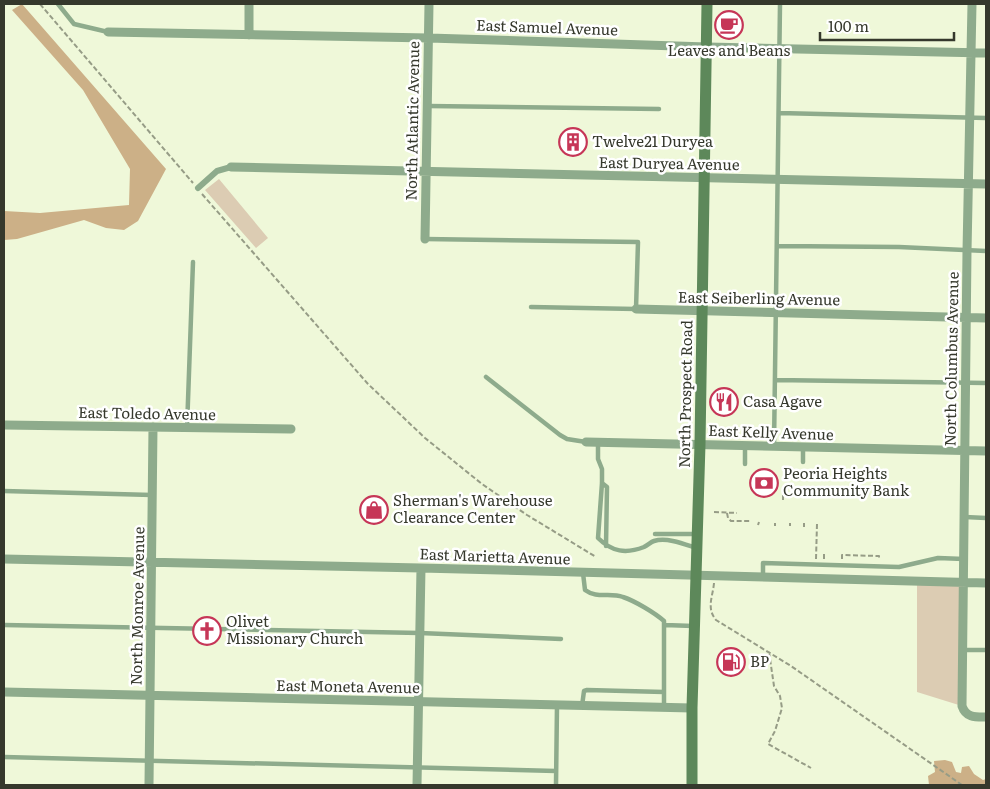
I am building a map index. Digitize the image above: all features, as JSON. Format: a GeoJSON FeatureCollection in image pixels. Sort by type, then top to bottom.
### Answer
{"type":"FeatureCollection","features":[{"type":"Feature","properties":{"kind":"main road","name":"North Prospect Road"},"geometry":{"type":"LineString","coordinates":[[692,785],[707,4]]}},
{"type":"Feature","properties":{"kind":"street"},"geometry":{"type":"LineString","coordinates":[[249,4],[249,35]]}},
{"type":"Feature","properties":{"kind":"street","name":"North Atlantic Avenue"},"geometry":{"type":"LineString","coordinates":[[425,239],[429,4]]}},
{"type":"Feature","properties":{"kind":"street","name":"North Columbus Avenue"},"geometry":{"type":"LineString","coordinates":[[972,4],[962,706],[966,713],[973,716],[986,717]]}},
{"type":"Feature","properties":{"kind":"street","name":"East Samuel Avenue"},"geometry":{"type":"LineString","coordinates":[[108,32],[429,38],[707,47],[986,53]]}},
{"type":"Feature","properties":{"kind":"street"},"geometry":{"type":"LineString","coordinates":[[198,188],[217,172],[231,167]]}},
{"type":"Feature","properties":{"kind":"street","name":"East Duryea Avenue"},"geometry":{"type":"LineString","coordinates":[[231,167],[986,184]]}},
{"type":"Feature","properties":{"kind":"street","name":"East Seiberling Avenue"},"geometry":{"type":"LineString","coordinates":[[636,309],[986,318]]}},
{"type":"Feature","properties":{"kind":"street","name":"East Toledo Avenue"},"geometry":{"type":"LineString","coordinates":[[4,426],[291,429]]}},
{"type":"Feature","properties":{"kind":"street","name":"North Monroe Avenue"},"geometry":{"type":"LineString","coordinates":[[149,785],[153,427]]}},
{"type":"Feature","properties":{"kind":"street","name":"East Kelly Avenue"},"geometry":{"type":"LineString","coordinates":[[586,442],[986,451]]}},
{"type":"Feature","properties":{"kind":"street","name":"East Marietta Avenue"},"geometry":{"type":"LineString","coordinates":[[4,559],[986,583]]}},
{"type":"Feature","properties":{"kind":"street"},"geometry":{"type":"LineString","coordinates":[[417,785],[421,568]]}},
{"type":"Feature","properties":{"kind":"street","name":"East Moneta Avenue"},"geometry":{"type":"LineString","coordinates":[[4,692],[692,708]]}},
{"type":"Feature","properties":{"kind":"lane"},"geometry":{"type":"LineString","coordinates":[[58,4],[74,24],[108,32]]}},
{"type":"Feature","properties":{"kind":"lane"},"geometry":{"type":"LineString","coordinates":[[774,447],[780,4]]}},
{"type":"Feature","properties":{"kind":"lane"},"geometry":{"type":"LineString","coordinates":[[428,106],[659,109]]}},
{"type":"Feature","properties":{"kind":"lane"},"geometry":{"type":"LineString","coordinates":[[780,113],[986,118]]}},
{"type":"Feature","properties":{"kind":"lane"},"geometry":{"type":"LineString","coordinates":[[425,239],[638,242],[636,309]]}},
{"type":"Feature","properties":{"kind":"lane"},"geometry":{"type":"LineString","coordinates":[[776,246],[899,247],[986,251]]}},
{"type":"Feature","properties":{"kind":"lane"},"geometry":{"type":"LineString","coordinates":[[187,428],[193,262]]}},
{"type":"Feature","properties":{"kind":"lane","name":"East Seiberling Avenue"},"geometry":{"type":"LineString","coordinates":[[531,307],[636,309]]}},
{"type":"Feature","properties":{"kind":"lane","name":"East Kelly Avenue"},"geometry":{"type":"LineString","coordinates":[[486,377],[560,435],[567,439],[586,442]]}},
{"type":"Feature","properties":{"kind":"lane"},"geometry":{"type":"LineString","coordinates":[[775,380],[986,383]]}},
{"type":"Feature","properties":{"kind":"lane"},"geometry":{"type":"LineString","coordinates":[[598,442],[598,459],[602,469],[598,538],[606,546],[616,550],[631,551],[655,541],[679,542],[697,549]]}},
{"type":"Feature","properties":{"kind":"lane"},"geometry":{"type":"LineString","coordinates":[[745,446],[745,464]]}},
{"type":"Feature","properties":{"kind":"lane"},"geometry":{"type":"LineString","coordinates":[[802,462],[803,448]]}},
{"type":"Feature","properties":{"kind":"lane"},"geometry":{"type":"LineString","coordinates":[[602,484],[607,487],[606,546]]}},
{"type":"Feature","properties":{"kind":"lane"},"geometry":{"type":"LineString","coordinates":[[4,490],[153,495]]}},
{"type":"Feature","properties":{"kind":"lane"},"geometry":{"type":"LineString","coordinates":[[964,517],[986,518]]}},
{"type":"Feature","properties":{"kind":"lane"},"geometry":{"type":"LineString","coordinates":[[655,534],[698,534]]}},
{"type":"Feature","properties":{"kind":"lane"},"geometry":{"type":"LineString","coordinates":[[763,578],[763,563],[899,567],[938,558],[964,559]]}},
{"type":"Feature","properties":{"kind":"lane"},"geometry":{"type":"LineString","coordinates":[[583,573],[585,590],[590,594],[622,596],[660,616],[664,621],[664,707]]}},
{"type":"Feature","properties":{"kind":"lane"},"geometry":{"type":"LineString","coordinates":[[4,625],[420,633],[561,639]]}},
{"type":"Feature","properties":{"kind":"lane"},"geometry":{"type":"LineString","coordinates":[[664,625],[695,626]]}},
{"type":"Feature","properties":{"kind":"lane"},"geometry":{"type":"LineString","coordinates":[[963,650],[986,650]]}},
{"type":"Feature","properties":{"kind":"lane"},"geometry":{"type":"LineString","coordinates":[[582,706],[584,690],[664,692]]}},
{"type":"Feature","properties":{"kind":"lane"},"geometry":{"type":"LineString","coordinates":[[556,785],[557,705]]}},
{"type":"Feature","properties":{"kind":"lane"},"geometry":{"type":"LineString","coordinates":[[4,757],[556,770]]}},
{"type":"Feature","properties":{"kind":"path"},"geometry":{"type":"LineString","coordinates":[[40,4],[368,384],[425,438],[490,489],[535,520],[596,557]]}},
{"type":"Feature","properties":{"kind":"path"},"geometry":{"type":"LineString","coordinates":[[783,493],[783,500]]}},
{"type":"Feature","properties":{"kind":"path"},"geometry":{"type":"LineString","coordinates":[[714,512],[737,513]]}},
{"type":"Feature","properties":{"kind":"path"},"geometry":{"type":"LineString","coordinates":[[727,512],[728,518],[731,521],[751,521]]}},
{"type":"Feature","properties":{"kind":"path"},"geometry":{"type":"LineString","coordinates":[[817,524],[816,559],[824,559],[824,554]]}},
{"type":"Feature","properties":{"kind":"path"},"geometry":{"type":"LineString","coordinates":[[842,559],[842,555],[879,556],[879,563]]}},
{"type":"Feature","properties":{"kind":"path"},"geometry":{"type":"LineString","coordinates":[[714,586],[710,607],[716,620],[835,695],[962,785]]}},
{"type":"Feature","properties":{"kind":"path"},"geometry":{"type":"LineString","coordinates":[[769,652],[774,686],[780,696],[782,708],[775,731],[768,744],[811,768]]}},
{"type":"Feature","properties":{"kind":"shaded area"},"geometry":{"type":"Polygon","coordinates":[[[22,4],[166,169],[138,221],[124,230],[106,228],[84,220],[17,239],[4,240],[4,211],[40,213],[129,205],[130,169],[83,90],[12,10],[22,4]]]}},
{"type":"Feature","properties":{"kind":"shaded area"},"geometry":{"type":"Polygon","coordinates":[[[219,179],[268,238],[256,248],[205,190],[219,179]]]}},
{"type":"Feature","properties":{"kind":"shaded area"},"geometry":{"type":"Polygon","coordinates":[[[917,583],[963,583],[962,706],[917,692],[917,583]]]}},
{"type":"Feature","properties":{"kind":"shaded area"},"geometry":{"type":"Polygon","coordinates":[[[945,760],[952,762],[956,772],[961,773],[962,767],[969,766],[974,774],[983,780],[986,779],[986,785],[929,785],[928,776],[935,772],[934,761],[945,760]]]}},
{"type":"Feature","properties":{"kind":"place","name":"Leaves and Beans"},"geometry":{"type":"Point","coordinates":[729,25]}},
{"type":"Feature","properties":{"kind":"place","name":"Twelve21 Duryea"},"geometry":{"type":"Point","coordinates":[573,142]}},
{"type":"Feature","properties":{"kind":"place","name":"Casa Agave"},"geometry":{"type":"Point","coordinates":[724,402]}},
{"type":"Feature","properties":{"kind":"place","name":"Peoria Heights Community Bank"},"geometry":{"type":"Point","coordinates":[764,483]}},
{"type":"Feature","properties":{"kind":"place","name":"Sherman's Warehouse Clearance Center"},"geometry":{"type":"Point","coordinates":[374,510]}},
{"type":"Feature","properties":{"kind":"place","name":"Olivet Missionary Church"},"geometry":{"type":"Point","coordinates":[207,631]}},
{"type":"Feature","properties":{"kind":"place","name":"BP"},"geometry":{"type":"Point","coordinates":[731,662]}}]}
